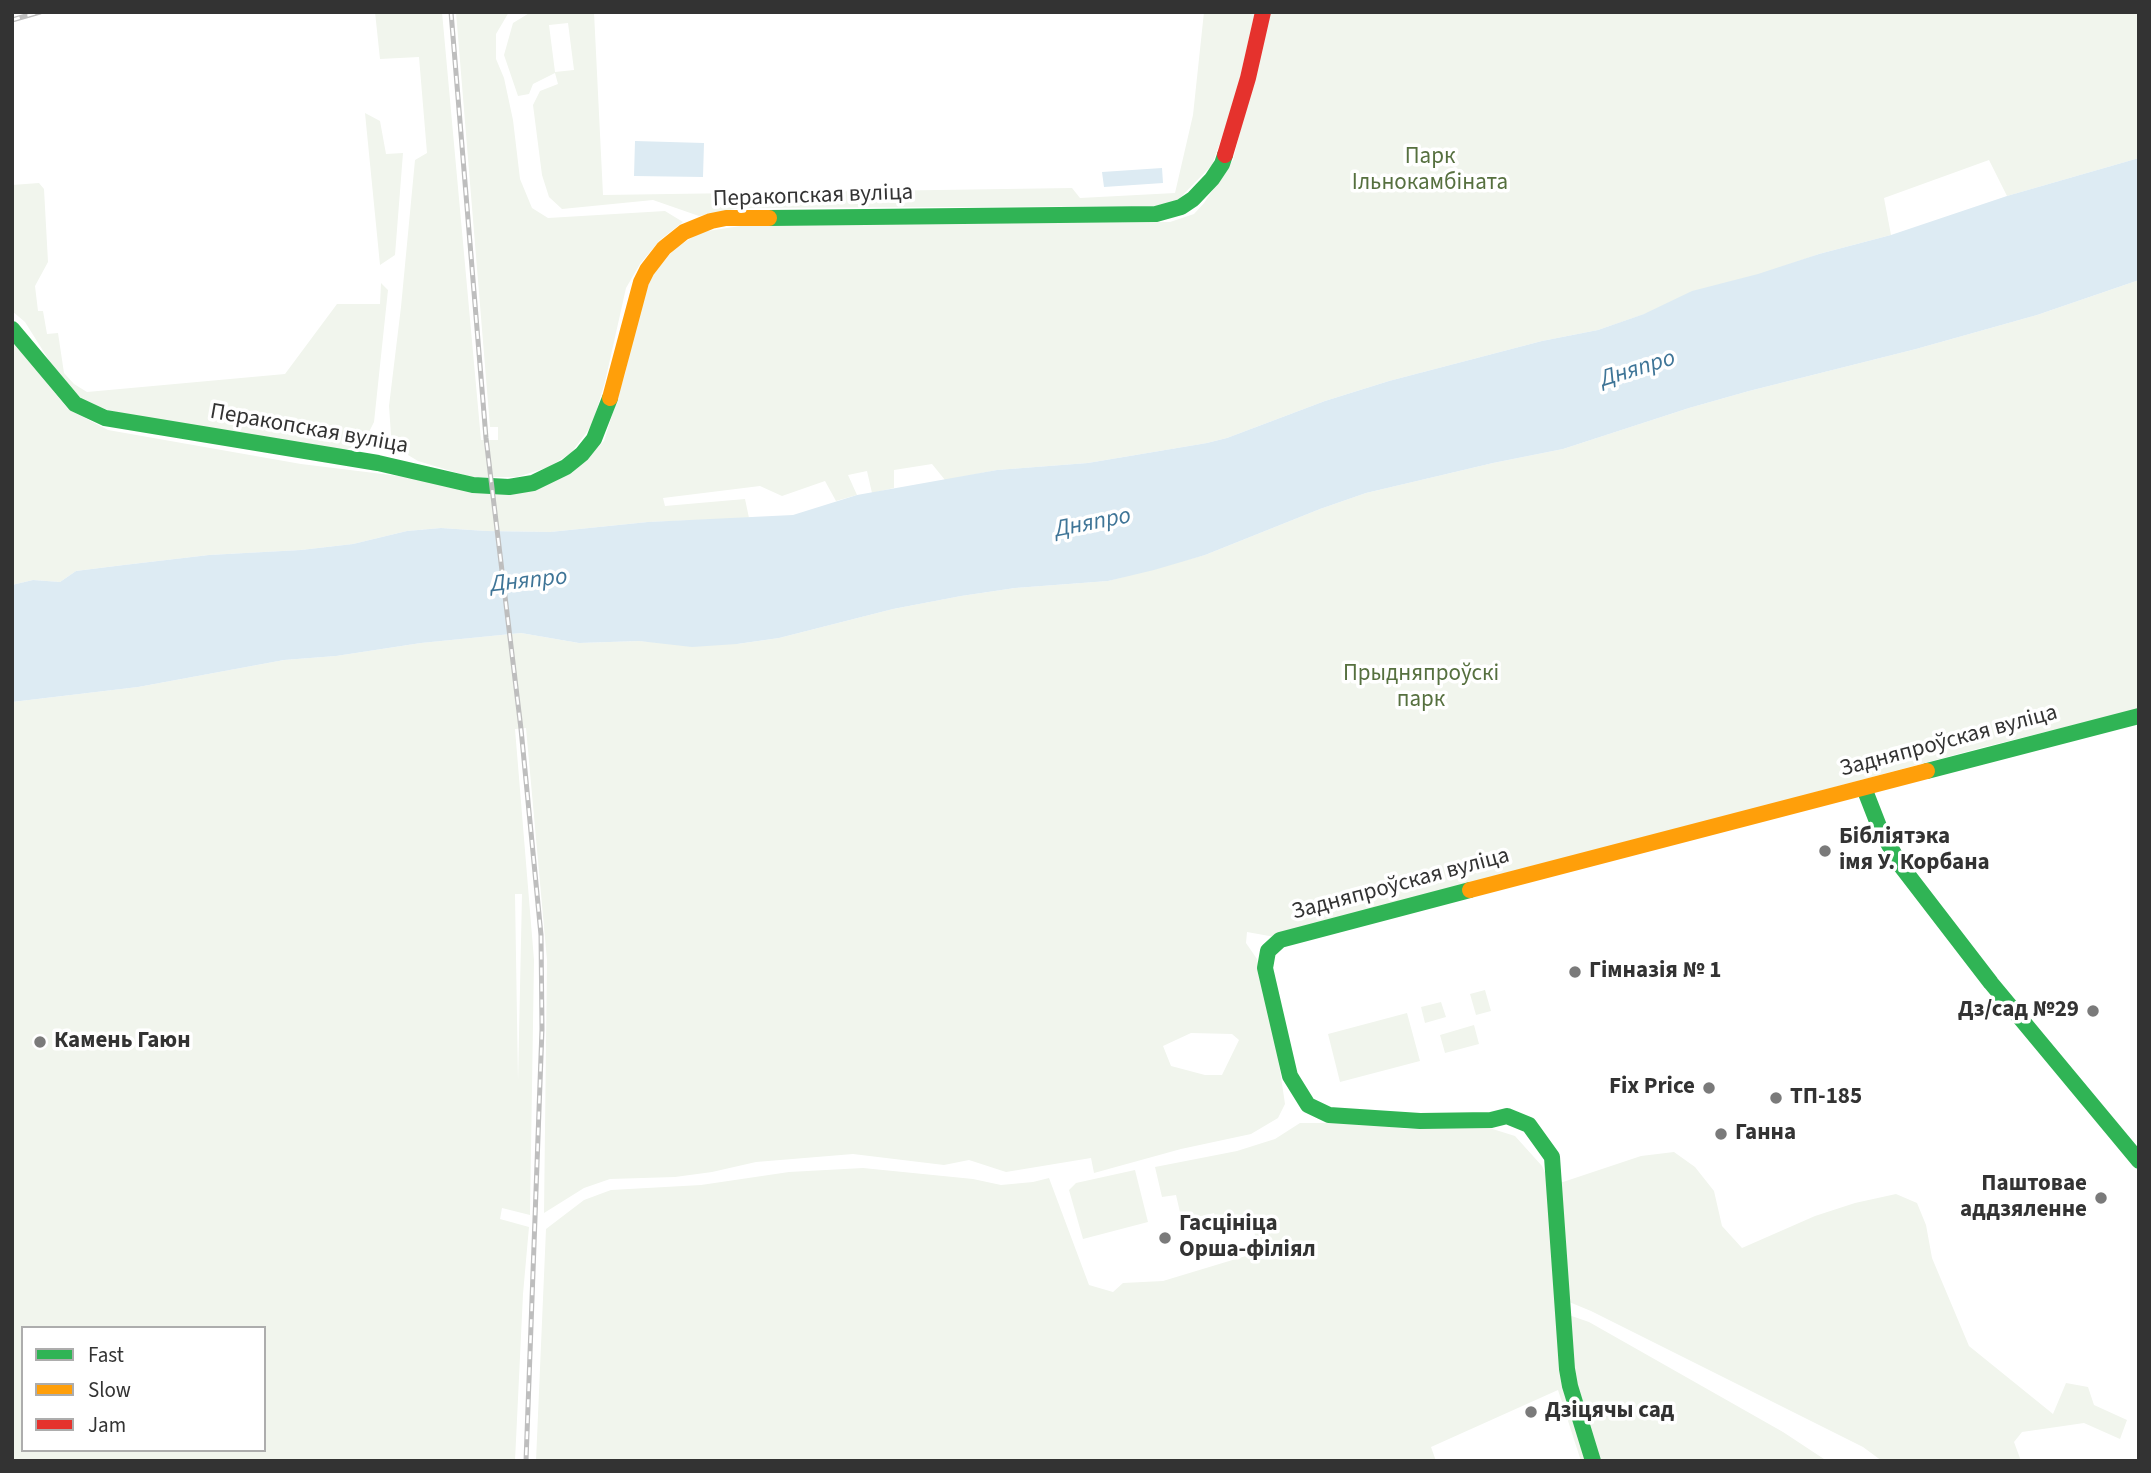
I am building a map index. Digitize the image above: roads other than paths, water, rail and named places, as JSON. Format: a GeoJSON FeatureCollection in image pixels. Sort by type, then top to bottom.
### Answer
{"type":"FeatureCollection","features":[{"type":"Feature","properties":{"kind":"street","name":"Перакопская вуліца"},"geometry":{"type":"LineString","coordinates":[[12,329],[75,404],[105,418],[378,463],[473,485],[509,487],[533,483],[566,467],[582,454],[594,439],[610,399],[641,282],[654,260],[674,239],[693,227],[726,218],[1156,214],[1181,208],[1193,200],[1222,164],[1248,78],[1263,12]]}},
{"type":"Feature","properties":{"kind":"street","name":"Задняпроўская вуліца"},"geometry":{"type":"LineString","coordinates":[[1593,1461],[1567,1369],[1552,1157],[1529,1125],[1507,1116],[1490,1120],[1420,1121],[1329,1115],[1308,1105],[1290,1076],[1265,968],[1268,951],[1280,940],[2139,716]]}},
{"type":"Feature","properties":{"kind":"street"},"geometry":{"type":"LineString","coordinates":[[1864,788],[1872,811],[1901,866],[1991,983],[2139,1161]]}},
{"type":"Feature","properties":{"kind":"water"},"geometry":{"type":"Polygon","coordinates":[[[635,141],[704,143],[703,177],[634,176],[635,141]]]}},
{"type":"Feature","properties":{"kind":"water","name":"Дняпро"},"geometry":{"type":"Polygon","coordinates":[[[2139,158],[2139,280],[2037,315],[1749,391],[1563,449],[1366,493],[1205,555],[1154,570],[1108,581],[1015,588],[961,596],[893,609],[779,638],[737,644],[692,647],[639,641],[579,643],[521,633],[284,660],[138,687],[12,702],[12,585],[33,580],[60,582],[76,571],[124,565],[209,555],[353,544],[407,531],[441,528],[550,532],[648,522],[793,515],[857,495],[997,470],[1088,463],[1207,443],[1389,381],[1542,341],[1598,330],[1644,314],[1692,291],[1891,235],[2007,196],[2139,158]]]}},
{"type":"Feature","properties":{"kind":"water"},"geometry":{"type":"Polygon","coordinates":[[[1162,168],[1163,183],[1104,187],[1102,172],[1162,168]]]}},
{"type":"Feature","properties":{"kind":"railway"},"geometry":{"type":"LineString","coordinates":[[12,20],[40,12]]}},
{"type":"Feature","properties":{"kind":"railway"},"geometry":{"type":"LineString","coordinates":[[451,12],[486,438],[521,729],[541,935],[542,1029],[526,1461]]}},
{"type":"Feature","properties":{"kind":"place","name":"Бібліятэка імя У. Корбана"},"geometry":{"type":"Point","coordinates":[1825,851]}},
{"type":"Feature","properties":{"kind":"place","name":"Гімназія № 1"},"geometry":{"type":"Point","coordinates":[1575,972]}},
{"type":"Feature","properties":{"kind":"place","name":"Дз/сад №29"},"geometry":{"type":"Point","coordinates":[2093,1011]}},
{"type":"Feature","properties":{"kind":"place","name":"Камень Гаюн"},"geometry":{"type":"Point","coordinates":[40,1042]}},
{"type":"Feature","properties":{"kind":"place","name":"Fix Price"},"geometry":{"type":"Point","coordinates":[1709,1088]}},
{"type":"Feature","properties":{"kind":"place","name":"ТП-185"},"geometry":{"type":"Point","coordinates":[1776,1098]}},
{"type":"Feature","properties":{"kind":"place","name":"Ганна"},"geometry":{"type":"Point","coordinates":[1721,1134]}},
{"type":"Feature","properties":{"kind":"place","name":"Паштовае аддзяленне"},"geometry":{"type":"Point","coordinates":[2101,1198]}},
{"type":"Feature","properties":{"kind":"place","name":"Гасцініца Орша-філіял"},"geometry":{"type":"Point","coordinates":[1165,1238]}},
{"type":"Feature","properties":{"kind":"place","name":"Дзіцячы сад"},"geometry":{"type":"Point","coordinates":[1531,1412]}},
{"type":"Feature","properties":{"kind":"park label","name":"Парк Ільнокамбіната"},"geometry":{"type":"Point","coordinates":[1430,171]}},
{"type":"Feature","properties":{"kind":"park label","name":"Прыдняпроўскі парк"},"geometry":{"type":"Point","coordinates":[1421,688]}}]}
